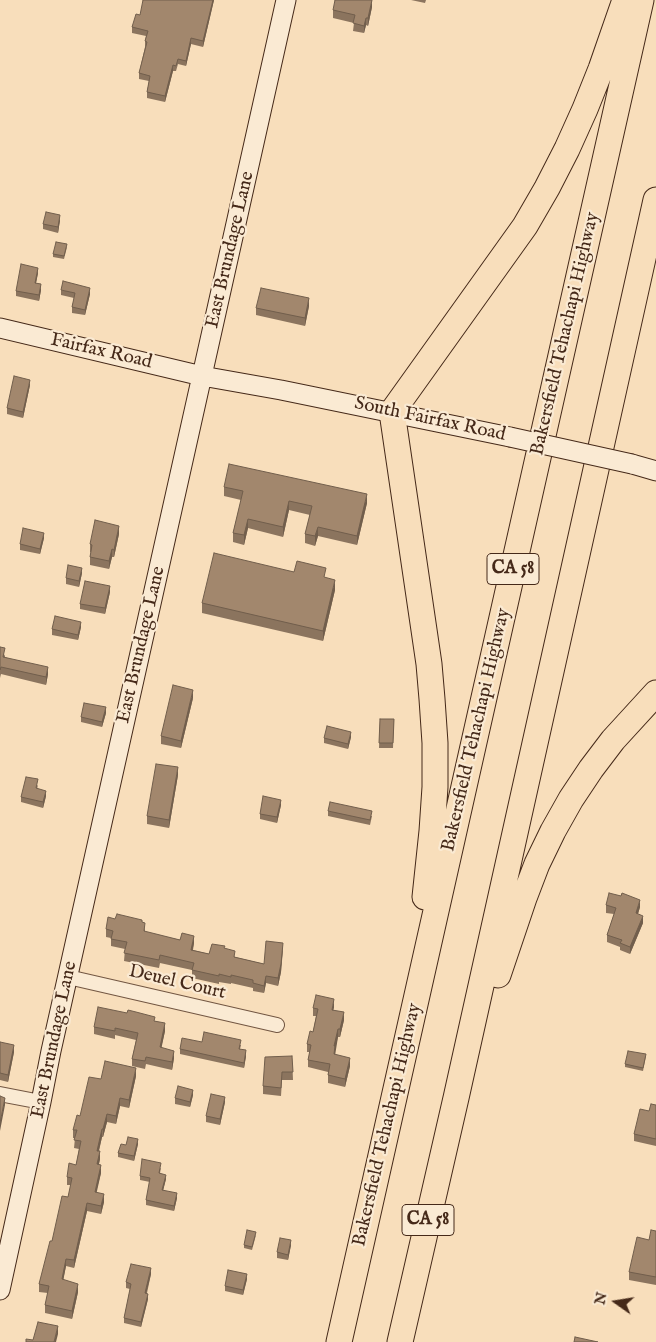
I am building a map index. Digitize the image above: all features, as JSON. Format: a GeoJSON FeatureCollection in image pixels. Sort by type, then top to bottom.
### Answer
{"type":"FeatureCollection","features":[{"type":"Feature","properties":{"kind":"highway"},"geometry":{"type":"LineString","coordinates":[[385,1139],[426,888],[435,787],[432,699],[428,664],[392,412],[524,226],[547,188],[585,109],[625,0]]}},
{"type":"Feature","properties":{"kind":"highway","name":"Bakersfield Tehachapi Highway"},"geometry":{"type":"LineString","coordinates":[[339,1342],[641,0]]}},
{"type":"Feature","properties":{"kind":"highway","name":"CA 58"},"geometry":{"type":"LineString","coordinates":[[400,1342],[656,200]]}},
{"type":"Feature","properties":{"kind":"highway"},"geometry":{"type":"LineString","coordinates":[[456,1098],[524,898],[537,864],[553,831],[591,769],[613,740],[656,693]]}},
{"type":"Feature","properties":{"kind":"main road","name":"East Brundage Lane"},"geometry":{"type":"LineString","coordinates":[[0,1290],[286,0]]}},
{"type":"Feature","properties":{"kind":"main road","name":"Fairfax Road"},"geometry":{"type":"LineString","coordinates":[[0,328],[202,376]]}},
{"type":"Feature","properties":{"kind":"main road","name":"South Fairfax Road"},"geometry":{"type":"LineString","coordinates":[[202,376],[510,436],[656,471]]}},
{"type":"Feature","properties":{"kind":"street","name":"Deuel Court"},"geometry":{"type":"LineString","coordinates":[[68,977],[277,1025]]}},
{"type":"Feature","properties":{"kind":"street"},"geometry":{"type":"LineString","coordinates":[[0,1094],[41,1102]]}},
{"type":"Feature","properties":{"kind":"building"},"geometry":{"type":"Polygon","coordinates":[[[143,0],[213,0],[203,41],[191,38],[186,61],[178,59],[176,66],[173,65],[165,96],[147,92],[150,76],[139,73],[148,31],[132,27],[136,14],[140,15],[143,0]]]}},
{"type":"Feature","properties":{"kind":"building"},"geometry":{"type":"Polygon","coordinates":[[[335,0],[372,0],[364,26],[353,23],[355,15],[333,10],[335,0]]]}},
{"type":"Feature","properties":{"kind":"building"},"geometry":{"type":"Polygon","coordinates":[[[46,212],[60,215],[58,227],[43,224],[46,212]]]}},
{"type":"Feature","properties":{"kind":"building"},"geometry":{"type":"Polygon","coordinates":[[[56,242],[67,244],[64,256],[53,254],[56,242]]]}},
{"type":"Feature","properties":{"kind":"building"},"geometry":{"type":"Polygon","coordinates":[[[21,264],[38,268],[35,283],[41,284],[39,295],[16,291],[21,264]]]}},
{"type":"Feature","properties":{"kind":"building"},"geometry":{"type":"Polygon","coordinates":[[[63,281],[90,288],[85,310],[72,307],[75,293],[61,290],[63,281]]]}},
{"type":"Feature","properties":{"kind":"building"},"geometry":{"type":"Polygon","coordinates":[[[261,288],[309,298],[305,318],[256,308],[261,288]]]}},
{"type":"Feature","properties":{"kind":"building"},"geometry":{"type":"Polygon","coordinates":[[[14,376],[30,380],[23,412],[7,408],[14,376]]]}},
{"type":"Feature","properties":{"kind":"building"},"geometry":{"type":"Polygon","coordinates":[[[229,464],[367,494],[357,536],[318,527],[315,536],[305,534],[312,506],[289,501],[283,527],[248,519],[244,535],[233,533],[243,491],[224,487],[229,464]]]}},
{"type":"Feature","properties":{"kind":"building"},"geometry":{"type":"Polygon","coordinates":[[[95,520],[119,526],[114,550],[112,549],[109,561],[90,557],[92,545],[90,544],[95,520]]]}},
{"type":"Feature","properties":{"kind":"building"},"geometry":{"type":"Polygon","coordinates":[[[23,528],[44,533],[40,549],[20,544],[23,528]]]}},
{"type":"Feature","properties":{"kind":"building"},"geometry":{"type":"Polygon","coordinates":[[[214,553],[294,572],[297,561],[326,568],[324,577],[335,580],[323,631],[202,603],[214,553]]]}},
{"type":"Feature","properties":{"kind":"building"},"geometry":{"type":"Polygon","coordinates":[[[68,565],[82,568],[79,581],[66,578],[68,565]]]}},
{"type":"Feature","properties":{"kind":"building"},"geometry":{"type":"Polygon","coordinates":[[[85,581],[110,586],[105,608],[80,604],[85,581]]]}},
{"type":"Feature","properties":{"kind":"building"},"geometry":{"type":"Polygon","coordinates":[[[55,616],[81,622],[78,635],[52,629],[55,616]]]}},
{"type":"Feature","properties":{"kind":"building"},"geometry":{"type":"Polygon","coordinates":[[[0,647],[5,648],[3,657],[48,667],[46,677],[1,667],[0,670],[0,647]]]}},
{"type":"Feature","properties":{"kind":"building"},"geometry":{"type":"Polygon","coordinates":[[[173,685],[193,690],[181,741],[161,736],[173,685]]]}},
{"type":"Feature","properties":{"kind":"building"},"geometry":{"type":"Polygon","coordinates":[[[84,703],[106,707],[102,722],[81,717],[84,703]]]}},
{"type":"Feature","properties":{"kind":"building"},"geometry":{"type":"Polygon","coordinates":[[[380,719],[394,719],[393,743],[379,743],[380,719]]]}},
{"type":"Feature","properties":{"kind":"building"},"geometry":{"type":"Polygon","coordinates":[[[327,726],[351,732],[348,744],[324,738],[327,726]]]}},
{"type":"Feature","properties":{"kind":"building"},"geometry":{"type":"Polygon","coordinates":[[[156,764],[178,767],[169,820],[147,816],[156,764]]]}},
{"type":"Feature","properties":{"kind":"building"},"geometry":{"type":"Polygon","coordinates":[[[26,777],[38,779],[36,788],[46,791],[43,802],[21,797],[26,777]]]}},
{"type":"Feature","properties":{"kind":"building"},"geometry":{"type":"Polygon","coordinates":[[[263,796],[281,800],[277,817],[260,814],[263,796]]]}},
{"type":"Feature","properties":{"kind":"building"},"geometry":{"type":"Polygon","coordinates":[[[330,802],[372,811],[370,820],[328,811],[330,802]]]}},
{"type":"Feature","properties":{"kind":"building"},"geometry":{"type":"Polygon","coordinates":[[[609,893],[621,896],[622,893],[640,900],[636,913],[643,916],[630,947],[620,943],[622,940],[607,935],[616,908],[606,905],[609,893]]]}},
{"type":"Feature","properties":{"kind":"building"},"geometry":{"type":"Polygon","coordinates":[[[117,914],[142,920],[145,923],[144,931],[180,940],[182,933],[194,936],[191,950],[209,954],[212,944],[225,946],[224,948],[235,951],[234,957],[264,964],[266,941],[283,943],[278,978],[266,976],[264,986],[253,983],[253,980],[231,975],[231,977],[219,974],[219,976],[192,970],[194,963],[160,955],[159,960],[124,953],[127,942],[111,939],[113,931],[106,929],[108,917],[115,919],[117,914]]]}},
{"type":"Feature","properties":{"kind":"building"},"geometry":{"type":"Polygon","coordinates":[[[316,995],[334,999],[332,1010],[344,1012],[340,1029],[338,1029],[334,1054],[350,1058],[345,1079],[328,1075],[330,1064],[308,1060],[311,1045],[307,1044],[310,1031],[313,1032],[318,1009],[313,1008],[316,995]]]}},
{"type":"Feature","properties":{"kind":"building"},"geometry":{"type":"Polygon","coordinates":[[[98,1007],[127,1013],[128,1010],[155,1017],[154,1021],[165,1023],[160,1047],[174,1051],[172,1062],[146,1057],[145,1061],[132,1059],[138,1033],[115,1028],[115,1031],[94,1027],[98,1007]]]}},
{"type":"Feature","properties":{"kind":"building"},"geometry":{"type":"Polygon","coordinates":[[[204,1032],[241,1040],[239,1049],[246,1050],[244,1063],[180,1049],[182,1038],[202,1042],[204,1032]]]}},
{"type":"Feature","properties":{"kind":"building"},"geometry":{"type":"Polygon","coordinates":[[[0,1042],[14,1045],[8,1075],[0,1073],[0,1042]]]}},
{"type":"Feature","properties":{"kind":"building"},"geometry":{"type":"Polygon","coordinates":[[[628,1051],[646,1054],[643,1068],[625,1064],[628,1051]]]}},
{"type":"Feature","properties":{"kind":"building"},"geometry":{"type":"Polygon","coordinates":[[[292,1056],[293,1072],[282,1072],[281,1088],[263,1086],[265,1057],[292,1056]]]}},
{"type":"Feature","properties":{"kind":"building"},"geometry":{"type":"Polygon","coordinates":[[[105,1061],[136,1068],[129,1100],[120,1098],[116,1116],[107,1114],[102,1129],[97,1151],[100,1151],[97,1164],[101,1165],[95,1192],[104,1194],[101,1206],[87,1203],[74,1260],[66,1259],[62,1279],[78,1284],[72,1311],[45,1305],[49,1286],[39,1284],[50,1241],[52,1241],[62,1196],[68,1197],[72,1178],[67,1177],[69,1163],[76,1165],[81,1141],[74,1140],[77,1130],[73,1130],[77,1115],[80,1116],[89,1077],[101,1079],[105,1061]]]}},
{"type":"Feature","properties":{"kind":"building"},"geometry":{"type":"Polygon","coordinates":[[[178,1086],[193,1090],[190,1102],[175,1098],[178,1086]]]}},
{"type":"Feature","properties":{"kind":"building"},"geometry":{"type":"Polygon","coordinates":[[[211,1094],[225,1097],[220,1119],[206,1116],[211,1094]]]}},
{"type":"Feature","properties":{"kind":"building"},"geometry":{"type":"Polygon","coordinates":[[[0,1096],[5,1098],[0,1123],[0,1096]]]}},
{"type":"Feature","properties":{"kind":"building"},"geometry":{"type":"Polygon","coordinates":[[[651,1104],[656,1105],[656,1139],[634,1134],[640,1109],[649,1111],[651,1104]]]}},
{"type":"Feature","properties":{"kind":"building"},"geometry":{"type":"Polygon","coordinates":[[[128,1137],[138,1139],[134,1156],[118,1153],[121,1144],[126,1145],[128,1137]]]}},
{"type":"Feature","properties":{"kind":"building"},"geometry":{"type":"Polygon","coordinates":[[[142,1159],[161,1163],[159,1173],[166,1175],[162,1190],[177,1193],[174,1206],[146,1200],[150,1178],[140,1176],[142,1159]]]}},
{"type":"Feature","properties":{"kind":"building"},"geometry":{"type":"Polygon","coordinates":[[[247,1230],[256,1232],[252,1247],[244,1245],[247,1230]]]}},
{"type":"Feature","properties":{"kind":"building"},"geometry":{"type":"Polygon","coordinates":[[[651,1230],[656,1231],[656,1277],[629,1272],[637,1237],[649,1240],[651,1230]]]}},
{"type":"Feature","properties":{"kind":"building"},"geometry":{"type":"Polygon","coordinates":[[[280,1238],[291,1240],[288,1255],[277,1252],[280,1238]]]}},
{"type":"Feature","properties":{"kind":"building"},"geometry":{"type":"Polygon","coordinates":[[[131,1264],[151,1268],[145,1293],[148,1294],[141,1322],[124,1318],[131,1284],[126,1282],[131,1264]]]}},
{"type":"Feature","properties":{"kind":"building"},"geometry":{"type":"Polygon","coordinates":[[[228,1270],[247,1274],[243,1290],[225,1286],[228,1270]]]}},
{"type":"Feature","properties":{"kind":"building"},"geometry":{"type":"Polygon","coordinates":[[[38,1322],[58,1326],[54,1342],[26,1342],[26,1339],[33,1340],[38,1322]]]}},
{"type":"Feature","properties":{"kind":"building"},"geometry":{"type":"Polygon","coordinates":[[[575,1337],[598,1342],[574,1342],[575,1337]]]}}]}
